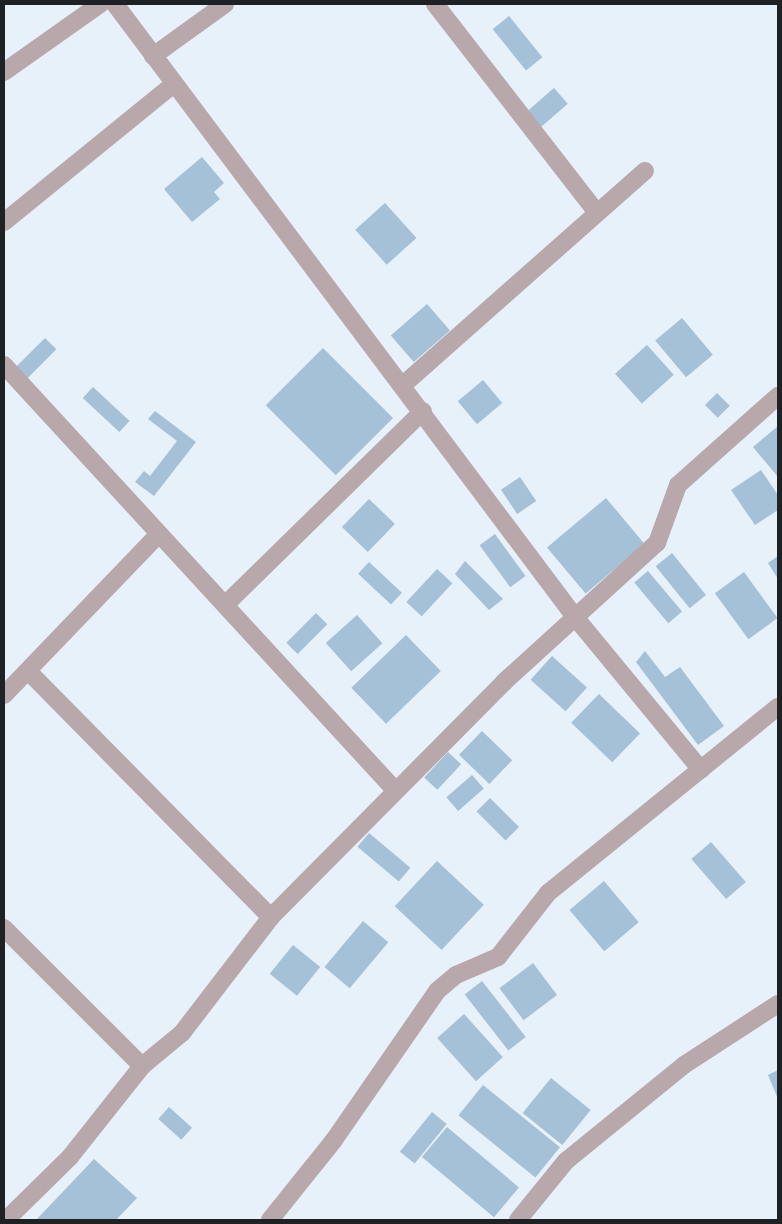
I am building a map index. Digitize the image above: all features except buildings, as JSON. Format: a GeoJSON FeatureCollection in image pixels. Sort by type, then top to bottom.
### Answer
{"type":"FeatureCollection","features":[{"type":"Feature","properties":{"kind":"street"},"geometry":{"type":"LineString","coordinates":[[4,72],[100,4]]}},
{"type":"Feature","properties":{"kind":"street"},"geometry":{"type":"LineString","coordinates":[[115,4],[423,411],[575,618],[701,770]]}},
{"type":"Feature","properties":{"kind":"street"},"geometry":{"type":"LineString","coordinates":[[153,56],[225,4]]}},
{"type":"Feature","properties":{"kind":"street"},"geometry":{"type":"LineString","coordinates":[[435,4],[598,214]]}},
{"type":"Feature","properties":{"kind":"street"},"geometry":{"type":"LineString","coordinates":[[4,222],[174,84]]}},
{"type":"Feature","properties":{"kind":"street"},"geometry":{"type":"LineString","coordinates":[[403,385],[645,171]]}},
{"type":"Feature","properties":{"kind":"street"},"geometry":{"type":"LineString","coordinates":[[4,364],[394,790]]}},
{"type":"Feature","properties":{"kind":"street"},"geometry":{"type":"LineString","coordinates":[[6,1220],[70,1157],[142,1066],[182,1033],[270,917],[394,790],[575,618],[657,544],[678,485],[778,396]]}},
{"type":"Feature","properties":{"kind":"street"},"geometry":{"type":"LineString","coordinates":[[225,605],[423,411]]}},
{"type":"Feature","properties":{"kind":"street"},"geometry":{"type":"LineString","coordinates":[[4,695],[159,534]]}},
{"type":"Feature","properties":{"kind":"street"},"geometry":{"type":"LineString","coordinates":[[28,671],[270,917]]}},
{"type":"Feature","properties":{"kind":"street"},"geometry":{"type":"LineString","coordinates":[[270,1220],[334,1140],[436,991],[456,975],[498,957],[548,892],[778,707]]}},
{"type":"Feature","properties":{"kind":"street"},"geometry":{"type":"LineString","coordinates":[[4,928],[142,1066]]}},
{"type":"Feature","properties":{"kind":"street"},"geometry":{"type":"LineString","coordinates":[[518,1220],[566,1161],[684,1065],[778,1004]]}}]}
